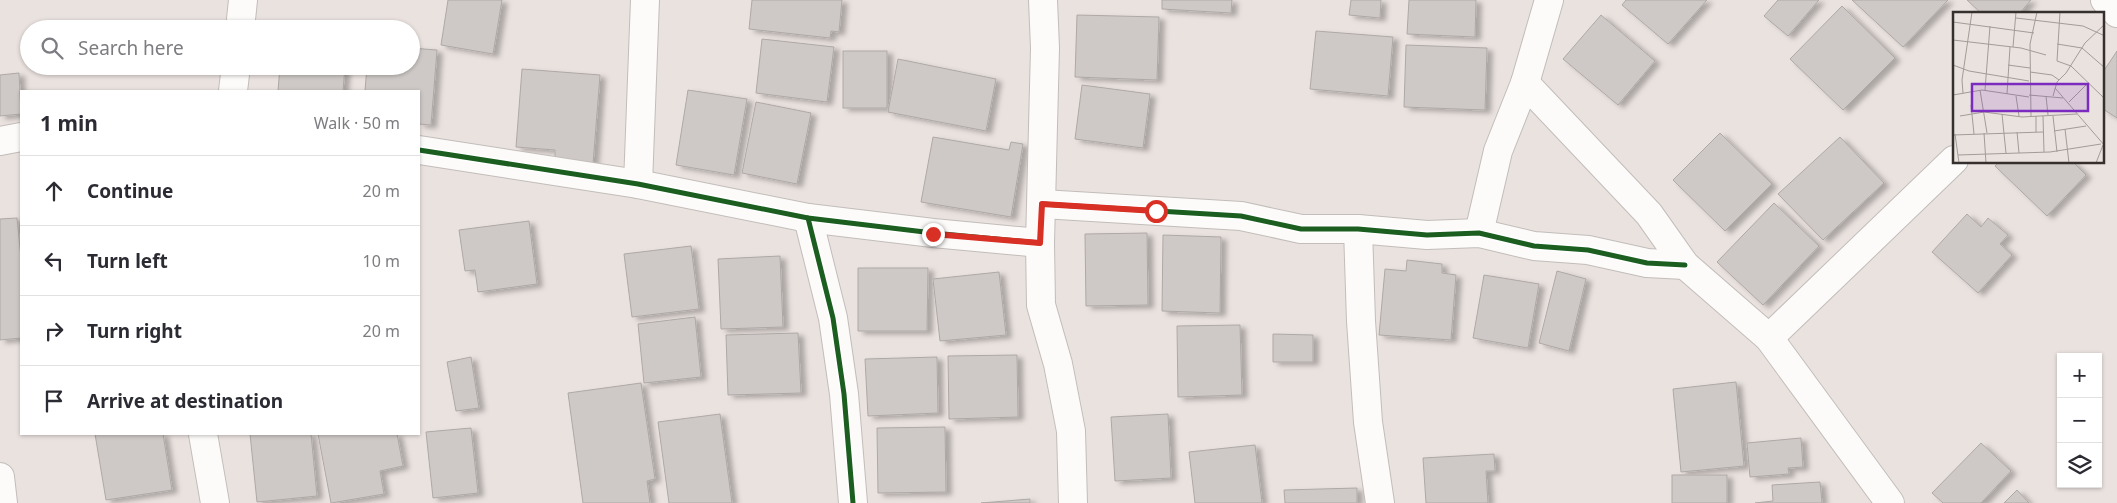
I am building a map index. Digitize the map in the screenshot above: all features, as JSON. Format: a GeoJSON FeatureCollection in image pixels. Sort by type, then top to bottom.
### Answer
{"type":"FeatureCollection","features":[{"type":"Feature","properties":{"kind":"street"},"geometry":{"type":"LineString","coordinates":[[241,20],[243,0]]}},
{"type":"Feature","properties":{"kind":"street"},"geometry":{"type":"LineString","coordinates":[[638,184],[645,0]]}},
{"type":"Feature","properties":{"kind":"street"},"geometry":{"type":"LineString","coordinates":[[1043,0],[1045,48],[1040,243],[1041,305],[1058,364],[1070,432],[1073,503]]}},
{"type":"Feature","properties":{"kind":"street"},"geometry":{"type":"LineString","coordinates":[[1479,234],[1498,151],[1525,83],[1549,0]]}},
{"type":"Feature","properties":{"kind":"street"},"geometry":{"type":"LineString","coordinates":[[233,90],[235,75]]}},
{"type":"Feature","properties":{"kind":"street"},"geometry":{"type":"LineString","coordinates":[[1525,83],[1649,214],[1685,265],[1769,338],[1890,503]]}},
{"type":"Feature","properties":{"kind":"street"},"geometry":{"type":"LineString","coordinates":[[0,141],[20,137]]}},
{"type":"Feature","properties":{"kind":"street"},"geometry":{"type":"LineString","coordinates":[[420,150],[638,184],[808,218],[933,234],[1040,243]]}},
{"type":"Feature","properties":{"kind":"street"},"geometry":{"type":"LineString","coordinates":[[1769,338],[1953,161]]}},
{"type":"Feature","properties":{"kind":"street"},"geometry":{"type":"LineString","coordinates":[[1042,204],[1241,216],[1301,229],[1358,229],[1427,235],[1479,234],[1534,246],[1588,250],[1647,263],[1685,265]]}},
{"type":"Feature","properties":{"kind":"street"},"geometry":{"type":"LineString","coordinates":[[808,218],[833,318],[844,394],[853,503]]}},
{"type":"Feature","properties":{"kind":"street"},"geometry":{"type":"LineString","coordinates":[[1358,229],[1361,320],[1368,412],[1380,503]]}},
{"type":"Feature","properties":{"kind":"street"},"geometry":{"type":"LineString","coordinates":[[203,435],[215,503]]}},
{"type":"Feature","properties":{"kind":"street"},"geometry":{"type":"LineString","coordinates":[[0,477],[3,503]]}},
{"type":"Feature","properties":{"kind":"building"},"geometry":{"type":"Polygon","coordinates":[[[448,0],[502,0],[493,54],[441,45],[448,0]]]}},
{"type":"Feature","properties":{"kind":"building"},"geometry":{"type":"Polygon","coordinates":[[[752,0],[842,0],[839,32],[831,31],[830,38],[749,29],[752,0]]]}},
{"type":"Feature","properties":{"kind":"building"},"geometry":{"type":"Polygon","coordinates":[[[1162,0],[1232,0],[1231,13],[1162,9],[1162,0]]]}},
{"type":"Feature","properties":{"kind":"building"},"geometry":{"type":"Polygon","coordinates":[[[1351,0],[1381,0],[1380,18],[1349,15],[1351,0]]]}},
{"type":"Feature","properties":{"kind":"building"},"geometry":{"type":"Polygon","coordinates":[[[1409,0],[1476,0],[1475,37],[1407,34],[1409,0]]]}},
{"type":"Feature","properties":{"kind":"building"},"geometry":{"type":"Polygon","coordinates":[[[1626,0],[1707,0],[1668,44],[1622,5],[1626,0]]]}},
{"type":"Feature","properties":{"kind":"building"},"geometry":{"type":"Polygon","coordinates":[[[1778,0],[1819,0],[1788,36],[1764,16],[1778,0]]]}},
{"type":"Feature","properties":{"kind":"building"},"geometry":{"type":"Polygon","coordinates":[[[1852,0],[1948,0],[1903,47],[1852,0]]]}},
{"type":"Feature","properties":{"kind":"building"},"geometry":{"type":"Polygon","coordinates":[[[1967,0],[2031,0],[2021,12],[1980,12],[1967,0]]]}},
{"type":"Feature","properties":{"kind":"building"},"geometry":{"type":"Polygon","coordinates":[[[1842,6],[1895,58],[1843,110],[1790,59],[1842,6]]]}},
{"type":"Feature","properties":{"kind":"building"},"geometry":{"type":"Polygon","coordinates":[[[1077,15],[1159,17],[1157,80],[1075,77],[1077,15]]]}},
{"type":"Feature","properties":{"kind":"building"},"geometry":{"type":"Polygon","coordinates":[[[1601,15],[1655,61],[1618,105],[1563,59],[1601,15]]]}},
{"type":"Feature","properties":{"kind":"building"},"geometry":{"type":"Polygon","coordinates":[[[1316,31],[1393,37],[1388,96],[1310,89],[1316,31]]]}},
{"type":"Feature","properties":{"kind":"building"},"geometry":{"type":"Polygon","coordinates":[[[762,39],[834,47],[827,102],[756,93],[762,39]]]}},
{"type":"Feature","properties":{"kind":"building"},"geometry":{"type":"Polygon","coordinates":[[[1406,45],[1487,48],[1485,110],[1404,107],[1406,45]]]}},
{"type":"Feature","properties":{"kind":"building"},"geometry":{"type":"Polygon","coordinates":[[[420,49],[437,50],[431,125],[420,124],[420,90],[365,90],[366,75],[420,75],[420,49]]]}},
{"type":"Feature","properties":{"kind":"building"},"geometry":{"type":"Polygon","coordinates":[[[843,51],[887,51],[887,108],[843,108],[843,51]]]}},
{"type":"Feature","properties":{"kind":"building"},"geometry":{"type":"Polygon","coordinates":[[[2117,51],[2117,118],[2104,110],[2104,70],[2117,51]]]}},
{"type":"Feature","properties":{"kind":"building"},"geometry":{"type":"Polygon","coordinates":[[[898,59],[996,79],[986,131],[888,112],[898,59]]]}},
{"type":"Feature","properties":{"kind":"building"},"geometry":{"type":"Polygon","coordinates":[[[522,69],[600,75],[593,164],[555,161],[555,150],[516,147],[522,69]]]}},
{"type":"Feature","properties":{"kind":"building"},"geometry":{"type":"Polygon","coordinates":[[[19,73],[20,114],[0,116],[0,75],[19,73]]]}},
{"type":"Feature","properties":{"kind":"building"},"geometry":{"type":"Polygon","coordinates":[[[279,75],[344,75],[343,90],[278,90],[279,75]]]}},
{"type":"Feature","properties":{"kind":"building"},"geometry":{"type":"Polygon","coordinates":[[[1082,85],[1150,94],[1143,148],[1075,139],[1082,85]]]}},
{"type":"Feature","properties":{"kind":"building"},"geometry":{"type":"Polygon","coordinates":[[[688,90],[747,99],[734,175],[676,165],[688,90]]]}},
{"type":"Feature","properties":{"kind":"building"},"geometry":{"type":"Polygon","coordinates":[[[756,102],[811,113],[797,184],[742,173],[756,102]]]}},
{"type":"Feature","properties":{"kind":"building"},"geometry":{"type":"Polygon","coordinates":[[[1720,133],[1772,184],[1725,231],[1673,180],[1720,133]]]}},
{"type":"Feature","properties":{"kind":"building"},"geometry":{"type":"Polygon","coordinates":[[[933,137],[1009,150],[1011,142],[1023,144],[1011,217],[921,202],[933,137]]]}},
{"type":"Feature","properties":{"kind":"building"},"geometry":{"type":"Polygon","coordinates":[[[1840,137],[1884,183],[1823,240],[1778,194],[1840,137]]]}},
{"type":"Feature","properties":{"kind":"building"},"geometry":{"type":"Polygon","coordinates":[[[1997,164],[2075,164],[2086,175],[2047,216],[1995,166],[1997,164]]]}},
{"type":"Feature","properties":{"kind":"building"},"geometry":{"type":"Polygon","coordinates":[[[1774,203],[1819,246],[1763,305],[1717,262],[1774,203]]]}},
{"type":"Feature","properties":{"kind":"building"},"geometry":{"type":"Polygon","coordinates":[[[1967,214],[1981,227],[1988,218],[2008,235],[2000,244],[2012,255],[1978,293],[1932,252],[1967,214]]]}},
{"type":"Feature","properties":{"kind":"building"},"geometry":{"type":"Polygon","coordinates":[[[17,218],[20,248],[20,338],[0,340],[0,219],[17,218]]]}},
{"type":"Feature","properties":{"kind":"building"},"geometry":{"type":"Polygon","coordinates":[[[529,221],[537,284],[478,292],[475,270],[465,271],[459,230],[529,221]]]}},
{"type":"Feature","properties":{"kind":"building"},"geometry":{"type":"Polygon","coordinates":[[[1147,233],[1148,305],[1086,306],[1085,234],[1147,233]]]}},
{"type":"Feature","properties":{"kind":"building"},"geometry":{"type":"Polygon","coordinates":[[[1163,235],[1221,237],[1220,313],[1162,311],[1163,235]]]}},
{"type":"Feature","properties":{"kind":"building"},"geometry":{"type":"Polygon","coordinates":[[[691,246],[699,309],[632,317],[624,254],[691,246]]]}},
{"type":"Feature","properties":{"kind":"building"},"geometry":{"type":"Polygon","coordinates":[[[780,256],[783,327],[721,329],[718,259],[780,256]]]}},
{"type":"Feature","properties":{"kind":"building"},"geometry":{"type":"Polygon","coordinates":[[[1407,260],[1442,264],[1442,273],[1456,275],[1451,340],[1379,335],[1385,269],[1406,271],[1407,260]]]}},
{"type":"Feature","properties":{"kind":"building"},"geometry":{"type":"Polygon","coordinates":[[[858,268],[928,268],[927,331],[858,331],[858,268]]]}},
{"type":"Feature","properties":{"kind":"building"},"geometry":{"type":"Polygon","coordinates":[[[1557,271],[1586,279],[1569,351],[1539,343],[1557,271]]]}},
{"type":"Feature","properties":{"kind":"building"},"geometry":{"type":"Polygon","coordinates":[[[999,272],[1006,335],[940,341],[933,279],[999,272]]]}},
{"type":"Feature","properties":{"kind":"building"},"geometry":{"type":"Polygon","coordinates":[[[1484,275],[1539,284],[1528,348],[1473,338],[1484,275]]]}},
{"type":"Feature","properties":{"kind":"building"},"geometry":{"type":"Polygon","coordinates":[[[695,317],[701,377],[644,383],[638,324],[695,317]]]}},
{"type":"Feature","properties":{"kind":"building"},"geometry":{"type":"Polygon","coordinates":[[[1240,325],[1242,395],[1178,397],[1177,326],[1240,325]]]}},
{"type":"Feature","properties":{"kind":"building"},"geometry":{"type":"Polygon","coordinates":[[[798,333],[801,393],[728,395],[726,335],[798,333]]]}},
{"type":"Feature","properties":{"kind":"building"},"geometry":{"type":"Polygon","coordinates":[[[1273,334],[1313,335],[1313,362],[1273,362],[1273,334]]]}},
{"type":"Feature","properties":{"kind":"building"},"geometry":{"type":"Polygon","coordinates":[[[1017,355],[1018,417],[949,419],[948,356],[1017,355]]]}},
{"type":"Feature","properties":{"kind":"building"},"geometry":{"type":"Polygon","coordinates":[[[471,357],[479,408],[456,411],[447,362],[471,357]]]}},
{"type":"Feature","properties":{"kind":"building"},"geometry":{"type":"Polygon","coordinates":[[[937,357],[938,413],[868,416],[865,359],[937,357]]]}},
{"type":"Feature","properties":{"kind":"building"},"geometry":{"type":"Polygon","coordinates":[[[1736,382],[1744,466],[1681,472],[1673,389],[1736,382]]]}},
{"type":"Feature","properties":{"kind":"building"},"geometry":{"type":"Polygon","coordinates":[[[641,383],[655,479],[647,481],[650,503],[583,503],[568,393],[641,383]]]}},
{"type":"Feature","properties":{"kind":"building"},"geometry":{"type":"Polygon","coordinates":[[[720,414],[732,503],[669,503],[658,422],[720,414]]]}},
{"type":"Feature","properties":{"kind":"building"},"geometry":{"type":"Polygon","coordinates":[[[1168,414],[1171,478],[1115,481],[1111,417],[1168,414]]]}},
{"type":"Feature","properties":{"kind":"building"},"geometry":{"type":"Polygon","coordinates":[[[945,427],[946,492],[878,493],[877,428],[945,427]]]}},
{"type":"Feature","properties":{"kind":"building"},"geometry":{"type":"Polygon","coordinates":[[[471,428],[478,493],[433,498],[426,432],[471,428]]]}},
{"type":"Feature","properties":{"kind":"building"},"geometry":{"type":"Polygon","coordinates":[[[95,435],[163,435],[172,490],[106,500],[95,435]]]}},
{"type":"Feature","properties":{"kind":"building"},"geometry":{"type":"Polygon","coordinates":[[[250,435],[311,435],[317,496],[257,502],[250,435]]]}},
{"type":"Feature","properties":{"kind":"building"},"geometry":{"type":"Polygon","coordinates":[[[318,435],[397,435],[403,466],[380,471],[384,494],[331,503],[318,435]]]}},
{"type":"Feature","properties":{"kind":"building"},"geometry":{"type":"Polygon","coordinates":[[[1801,438],[1803,467],[1788,468],[1789,474],[1750,477],[1747,443],[1801,438]]]}},
{"type":"Feature","properties":{"kind":"building"},"geometry":{"type":"Polygon","coordinates":[[[1981,443],[2011,471],[1981,503],[1943,503],[1932,493],[1981,443]]]}},
{"type":"Feature","properties":{"kind":"building"},"geometry":{"type":"Polygon","coordinates":[[[1255,445],[1262,503],[1195,503],[1189,452],[1255,445]]]}},
{"type":"Feature","properties":{"kind":"building"},"geometry":{"type":"Polygon","coordinates":[[[1494,454],[1495,471],[1486,471],[1488,503],[1426,503],[1423,458],[1494,454]]]}},
{"type":"Feature","properties":{"kind":"building"},"geometry":{"type":"Polygon","coordinates":[[[1672,475],[1727,475],[1727,503],[1672,503],[1672,475]]]}},
{"type":"Feature","properties":{"kind":"building"},"geometry":{"type":"Polygon","coordinates":[[[1820,482],[1822,503],[1755,503],[1773,501],[1772,485],[1820,482]]]}},
{"type":"Feature","properties":{"kind":"building"},"geometry":{"type":"Polygon","coordinates":[[[1357,488],[1357,503],[1285,503],[1284,490],[1357,488]]]}},
{"type":"Feature","properties":{"kind":"building"},"geometry":{"type":"Polygon","coordinates":[[[2017,490],[2029,503],[2004,503],[2017,490]]]}},
{"type":"Feature","properties":{"kind":"building"},"geometry":{"type":"Polygon","coordinates":[[[1030,499],[1030,503],[981,503],[1030,499]]]}},
{"type":"Feature","properties":{"kind":"cycle path"},"geometry":{"type":"LineString","coordinates":[[420,150],[638,184],[808,218],[933,233],[1040,243]]}},
{"type":"Feature","properties":{"kind":"cycle path"},"geometry":{"type":"LineString","coordinates":[[1042,204],[1241,216],[1301,229],[1358,229],[1427,235],[1479,233],[1534,246],[1588,250],[1647,263],[1685,265]]}},
{"type":"Feature","properties":{"kind":"cycle path"},"geometry":{"type":"LineString","coordinates":[[808,218],[833,318],[844,394],[853,503]]}},
{"type":"Feature","properties":{"kind":"route"},"geometry":{"type":"LineString","coordinates":[[933,234],[1040,243],[1042,204],[1156,211]]}}]}
